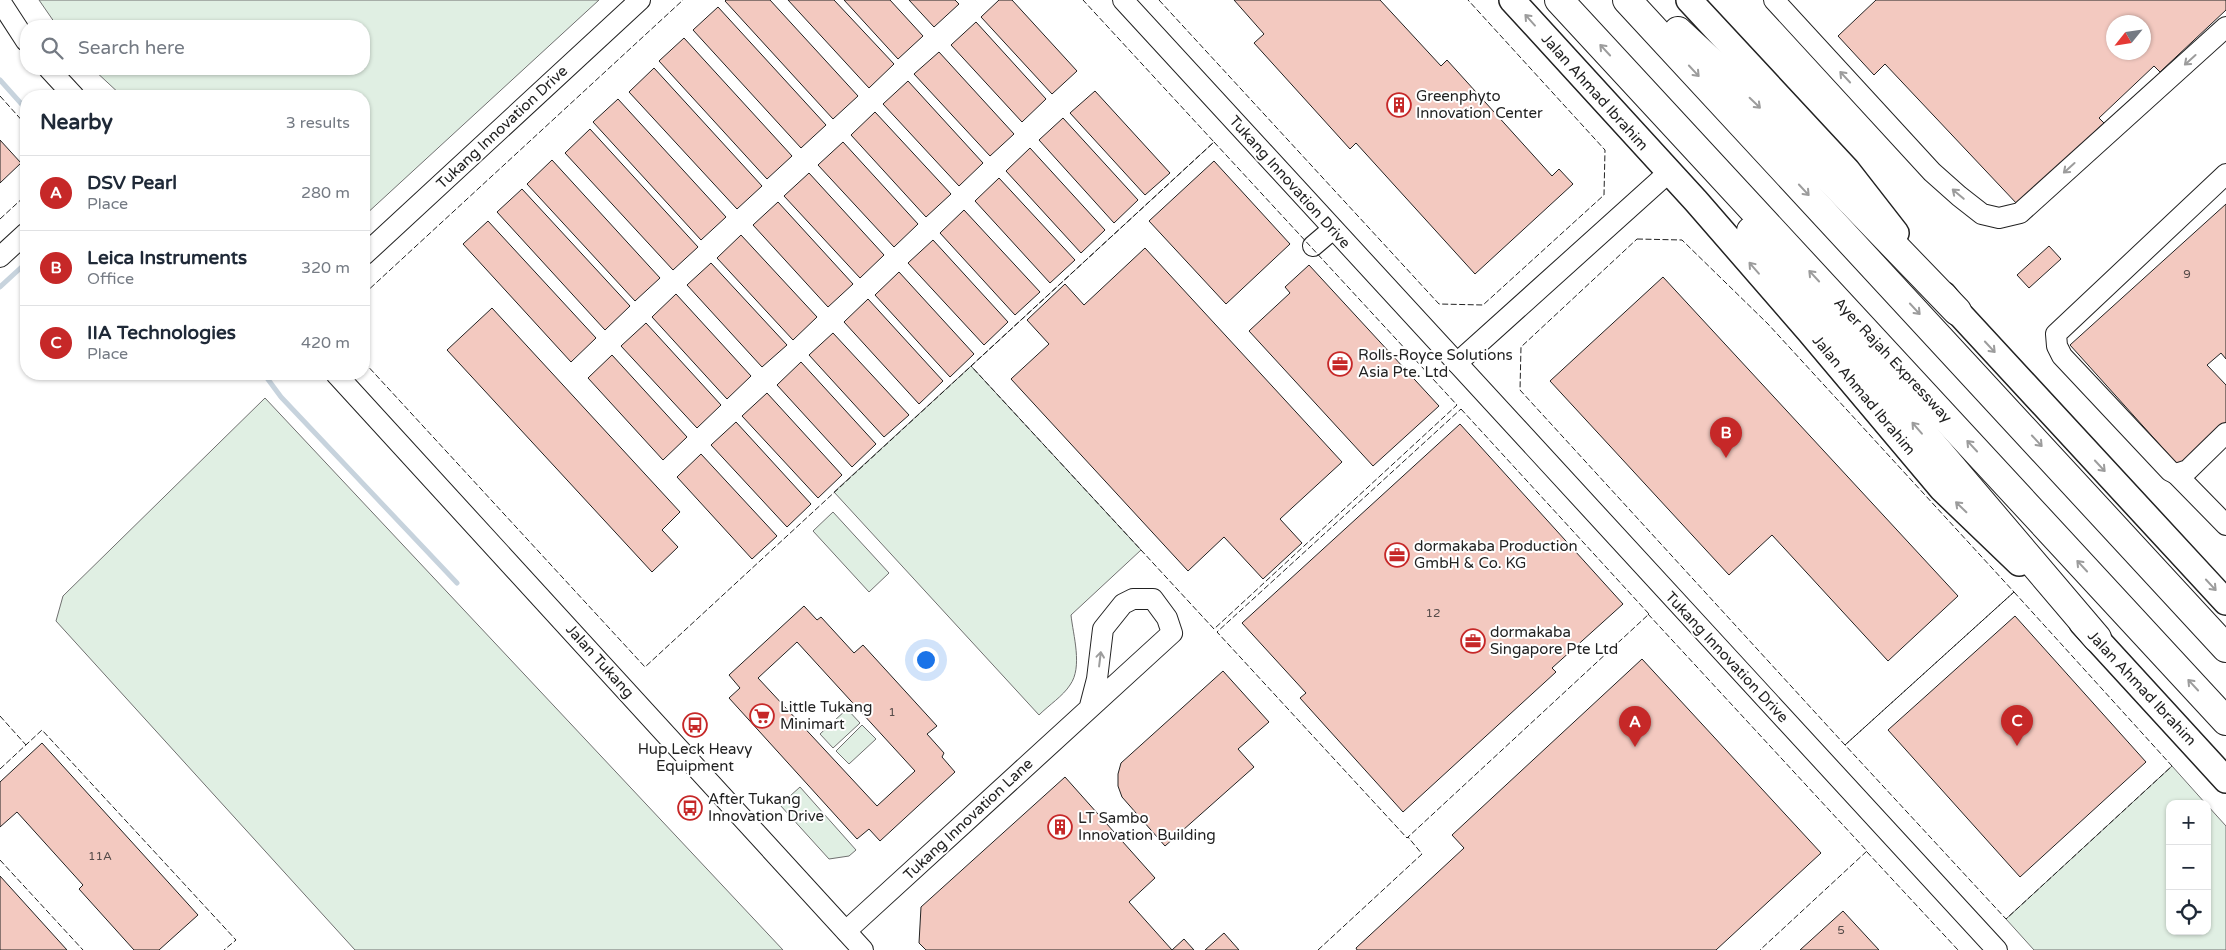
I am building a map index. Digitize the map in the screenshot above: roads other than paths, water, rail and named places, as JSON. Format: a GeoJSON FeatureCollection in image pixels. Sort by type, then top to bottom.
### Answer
{"type":"FeatureCollection","features":[{"type":"Feature","properties":{"kind":"highway","name":"Ayer Rajah Expressway"},"geometry":{"type":"LineString","coordinates":[[1559,0],[2226,721]]}},
{"type":"Feature","properties":{"kind":"highway"},"geometry":{"type":"LineString","coordinates":[[1627,0],[2226,648]]}},
{"type":"Feature","properties":{"kind":"highway"},"geometry":{"type":"LineString","coordinates":[[1649,22],[1662,23],[1677,30],[1707,57],[1772,120],[1957,311]]}},
{"type":"Feature","properties":{"kind":"highway"},"geometry":{"type":"LineString","coordinates":[[1638,86],[1770,256],[2097,638]]}},
{"type":"Feature","properties":{"kind":"main road","name":"Jalan Ahmad Ibrahim"},"geometry":{"type":"LineString","coordinates":[[1512,0],[1668,173],[1696,201],[1810,330],[1942,489],[2097,638],[2226,780]]}},
{"type":"Feature","properties":{"kind":"main road"},"geometry":{"type":"LineString","coordinates":[[1689,0],[1847,170],[1957,311],[2226,602]]}},
{"type":"Feature","properties":{"kind":"street","name":"Tukang Innovation Drive"},"geometry":{"type":"LineString","coordinates":[[370,248],[640,0]]}},
{"type":"Feature","properties":{"kind":"street","name":"Tukang Innovation Drive"},"geometry":{"type":"LineString","coordinates":[[1123,0],[1997,950]]}},
{"type":"Feature","properties":{"kind":"street"},"geometry":{"type":"LineString","coordinates":[[1774,0],[1932,172],[1982,214],[1999,218],[2020,213],[2226,27]]}},
{"type":"Feature","properties":{"kind":"street"},"geometry":{"type":"LineString","coordinates":[[0,2],[20,31]]}},
{"type":"Feature","properties":{"kind":"street"},"geometry":{"type":"LineString","coordinates":[[55,75],[68,90]]}},
{"type":"Feature","properties":{"kind":"street"},"geometry":{"type":"LineString","coordinates":[[1457,363],[1668,173]]}},
{"type":"Feature","properties":{"kind":"street"},"geometry":{"type":"LineString","coordinates":[[2226,174],[2056,334],[2057,346],[2062,356],[2170,471],[2176,474],[2226,525]]}},
{"type":"Feature","properties":{"kind":"street"},"geometry":{"type":"LineString","coordinates":[[1313,246],[1333,229]]}},
{"type":"Feature","properties":{"kind":"street"},"geometry":{"type":"LineString","coordinates":[[0,257],[20,239]]}},
{"type":"Feature","properties":{"kind":"street","name":"Jalan Tukang"},"geometry":{"type":"LineString","coordinates":[[341,380],[863,950]]}},
{"type":"Feature","properties":{"kind":"street"},"geometry":{"type":"LineString","coordinates":[[2176,474],[2188,470],[2226,433]]}},
{"type":"Feature","properties":{"kind":"street","name":"Tukang Innovation Lane"},"geometry":{"type":"LineString","coordinates":[[846,931],[1172,633],[1167,618],[1153,599],[1133,599],[1123,604],[1103,628],[1097,679],[1090,706]]}},
{"type":"Feature","properties":{"kind":"waterway"},"geometry":{"type":"LineString","coordinates":[[0,80],[20,102]]}},
{"type":"Feature","properties":{"kind":"waterway"},"geometry":{"type":"LineString","coordinates":[[0,287],[20,269]]}},
{"type":"Feature","properties":{"kind":"waterway"},"geometry":{"type":"LineString","coordinates":[[268,380],[281,397],[457,583]]}},
{"type":"Feature","properties":{"kind":"place","name":"Greenphyto Innovation Center"},"geometry":{"type":"Point","coordinates":[1399,105]}},
{"type":"Feature","properties":{"kind":"place","name":"Rolls-Royce Solutions Asia Pte. Ltd"},"geometry":{"type":"Point","coordinates":[1340,364]}},
{"type":"Feature","properties":{"kind":"place","name":"Leica Instruments"},"geometry":{"type":"Point","coordinates":[1726,458]}},
{"type":"Feature","properties":{"kind":"place","name":"dormakaba Production GmbH & Co. KG"},"geometry":{"type":"Point","coordinates":[1397,555]}},
{"type":"Feature","properties":{"kind":"place","name":"dormakaba Singapore Pte Ltd"},"geometry":{"type":"Point","coordinates":[1473,641]}},
{"type":"Feature","properties":{"kind":"place","name":"Little Tukang Minimart"},"geometry":{"type":"Point","coordinates":[762,716]}},
{"type":"Feature","properties":{"kind":"place","name":"Hup Leck Heavy Equipment"},"geometry":{"type":"Point","coordinates":[695,725]}},
{"type":"Feature","properties":{"kind":"place","name":"IIA Technologies"},"geometry":{"type":"Point","coordinates":[2017,746]}},
{"type":"Feature","properties":{"kind":"place","name":"DSV Pearl"},"geometry":{"type":"Point","coordinates":[1635,747]}},
{"type":"Feature","properties":{"kind":"place","name":"After Tukang Innovation Drive"},"geometry":{"type":"Point","coordinates":[690,808]}},
{"type":"Feature","properties":{"kind":"place","name":"LT Sambo Innovation Building"},"geometry":{"type":"Point","coordinates":[1060,827]}}]}
